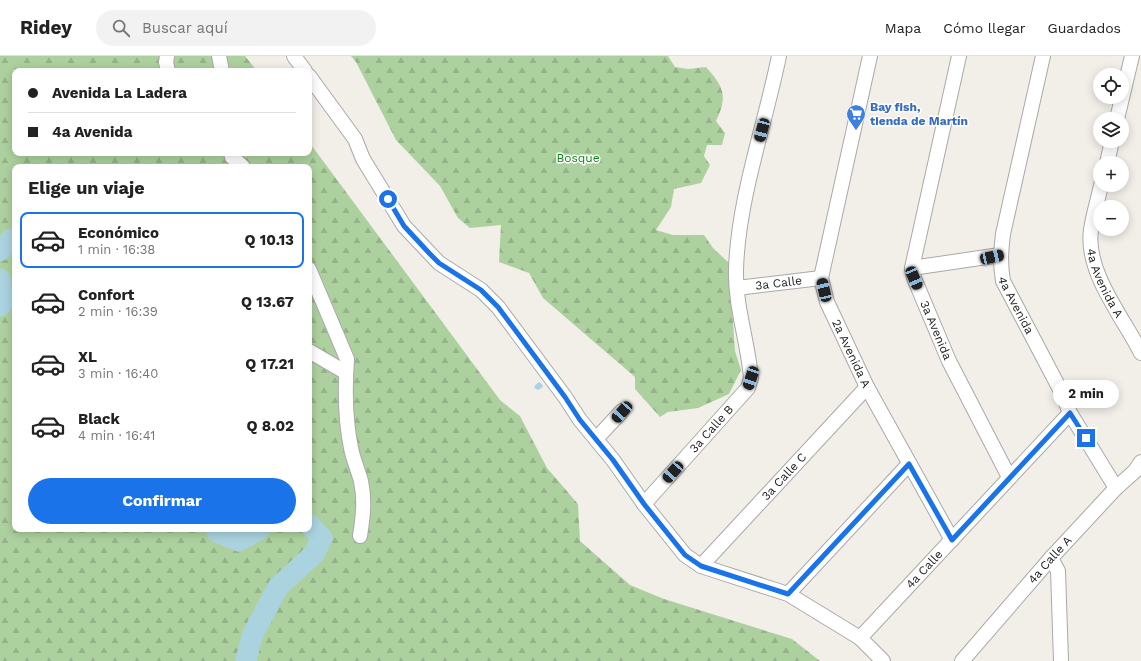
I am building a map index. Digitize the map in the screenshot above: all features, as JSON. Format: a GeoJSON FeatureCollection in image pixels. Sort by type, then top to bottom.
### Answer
{"type":"FeatureCollection","features":[{"type":"Feature","properties":{"kind":"street"},"geometry":{"type":"LineString","coordinates":[[167,56],[167,68]]}},
{"type":"Feature","properties":{"kind":"street"},"geometry":{"type":"LineString","coordinates":[[219,56],[221,68]]}},
{"type":"Feature","properties":{"kind":"street"},"geometry":{"type":"LineString","coordinates":[[294,56],[303,68]]}},
{"type":"Feature","properties":{"kind":"street"},"geometry":{"type":"LineString","coordinates":[[737,288],[736,270],[739,238],[751,173],[770,102],[779,56]]}},
{"type":"Feature","properties":{"kind":"street","name":"2a Avenida A"},"geometry":{"type":"LineString","coordinates":[[870,56],[821,278],[827,302],[867,387],[952,540]]}},
{"type":"Feature","properties":{"kind":"street","name":"3a Avenida"},"geometry":{"type":"LineString","coordinates":[[959,56],[912,268],[914,278],[948,361],[1009,477]]}},
{"type":"Feature","properties":{"kind":"street","name":"4a Avenida"},"geometry":{"type":"LineString","coordinates":[[1043,56],[1000,255],[1003,281],[1063,395],[1070,413],[1116,488]]}},
{"type":"Feature","properties":{"kind":"street"},"geometry":{"type":"LineString","coordinates":[[1119,112],[1132,56]]}},
{"type":"Feature","properties":{"kind":"street"},"geometry":{"type":"LineString","coordinates":[[312,80],[355,139],[363,159],[404,226],[439,263],[481,290],[498,307],[644,504],[685,555],[701,566],[788,594],[860,638],[883,661]]}},
{"type":"Feature","properties":{"kind":"street"},"geometry":{"type":"LineString","coordinates":[[232,156],[239,164]]}},
{"type":"Feature","properties":{"kind":"street","name":"4a Avenida A"},"geometry":{"type":"LineString","coordinates":[[1099,192],[1091,230],[1090,246],[1094,268],[1141,353]]}},
{"type":"Feature","properties":{"kind":"street"},"geometry":{"type":"LineString","coordinates":[[912,268],[1000,255]]}},
{"type":"Feature","properties":{"kind":"street"},"geometry":{"type":"LineString","coordinates":[[312,276],[347,359],[345,372],[351,448],[361,481],[365,511],[360,536]]}},
{"type":"Feature","properties":{"kind":"street","name":"3a Calle"},"geometry":{"type":"LineString","coordinates":[[737,288],[821,278]]}},
{"type":"Feature","properties":{"kind":"street","name":"3a Calle B"},"geometry":{"type":"LineString","coordinates":[[644,504],[748,388],[751,378],[750,367],[737,288]]}},
{"type":"Feature","properties":{"kind":"street"},"geometry":{"type":"LineString","coordinates":[[312,353],[345,372]]}},
{"type":"Feature","properties":{"kind":"street","name":"3a Calle C"},"geometry":{"type":"LineString","coordinates":[[701,566],[867,387]]}},
{"type":"Feature","properties":{"kind":"street"},"geometry":{"type":"LineString","coordinates":[[596,440],[622,412]]}},
{"type":"Feature","properties":{"kind":"street","name":"4a Calle"},"geometry":{"type":"LineString","coordinates":[[860,638],[1070,413]]}},
{"type":"Feature","properties":{"kind":"street"},"geometry":{"type":"LineString","coordinates":[[788,594],[909,464]]}},
{"type":"Feature","properties":{"kind":"street","name":"4a Calle A"},"geometry":{"type":"LineString","coordinates":[[962,661],[979,644],[1051,558],[1116,488],[1139,468]]}},
{"type":"Feature","properties":{"kind":"street"},"geometry":{"type":"LineString","coordinates":[[1051,558],[1058,571],[1061,661]]}},
{"type":"Feature","properties":{"kind":"street"},"geometry":{"type":"LineString","coordinates":[[979,644],[979,661]]}},
{"type":"Feature","properties":{"kind":"green space"},"geometry":{"type":"Polygon","coordinates":[[[0,56],[245,56],[255,68],[12,68],[12,156],[312,156],[312,146],[500,400],[520,416],[547,468],[578,504],[580,541],[630,585],[664,599],[792,639],[820,661],[0,661],[0,56]]]}},
{"type":"Feature","properties":{"kind":"green space","name":"Bosque"},"geometry":{"type":"Polygon","coordinates":[[[351,56],[668,56],[675,67],[688,69],[706,67],[717,80],[722,92],[722,105],[716,121],[725,133],[722,145],[707,145],[704,156],[710,165],[701,183],[674,189],[671,207],[656,230],[673,235],[704,235],[713,248],[729,263],[735,351],[741,370],[729,394],[698,408],[668,412],[660,417],[635,389],[635,377],[543,298],[529,273],[499,262],[501,225],[470,228],[458,218],[440,186],[396,140],[356,62],[351,56]]]}},
{"type":"Feature","properties":{"kind":"waterway"},"geometry":{"type":"LineString","coordinates":[[0,251],[12,239]]}},
{"type":"Feature","properties":{"kind":"waterway"},"geometry":{"type":"LineString","coordinates":[[0,279],[3,303],[0,306]]}},
{"type":"Feature","properties":{"kind":"waterway"},"geometry":{"type":"LineString","coordinates":[[539,384],[541,386],[538,388],[536,387],[539,384]]}},
{"type":"Feature","properties":{"kind":"waterway"},"geometry":{"type":"LineString","coordinates":[[246,661],[252,636],[278,587],[314,554],[322,538],[312,527]]}},
{"type":"Feature","properties":{"kind":"waterway"},"geometry":{"type":"LineString","coordinates":[[217,532],[239,541],[255,532]]}},
{"type":"Feature","properties":{"kind":"place","name":"Bay fish, tienda de Martín"},"geometry":{"type":"Point","coordinates":[856,131]}},
{"type":"Feature","properties":{"kind":"route"},"geometry":{"type":"LineString","coordinates":[[388,199],[404,226],[439,263],[481,290],[498,307],[565,397],[580,420],[613,460],[644,504],[685,555],[701,566],[788,594],[909,464],[952,540],[1070,413],[1086,438]]}}]}
